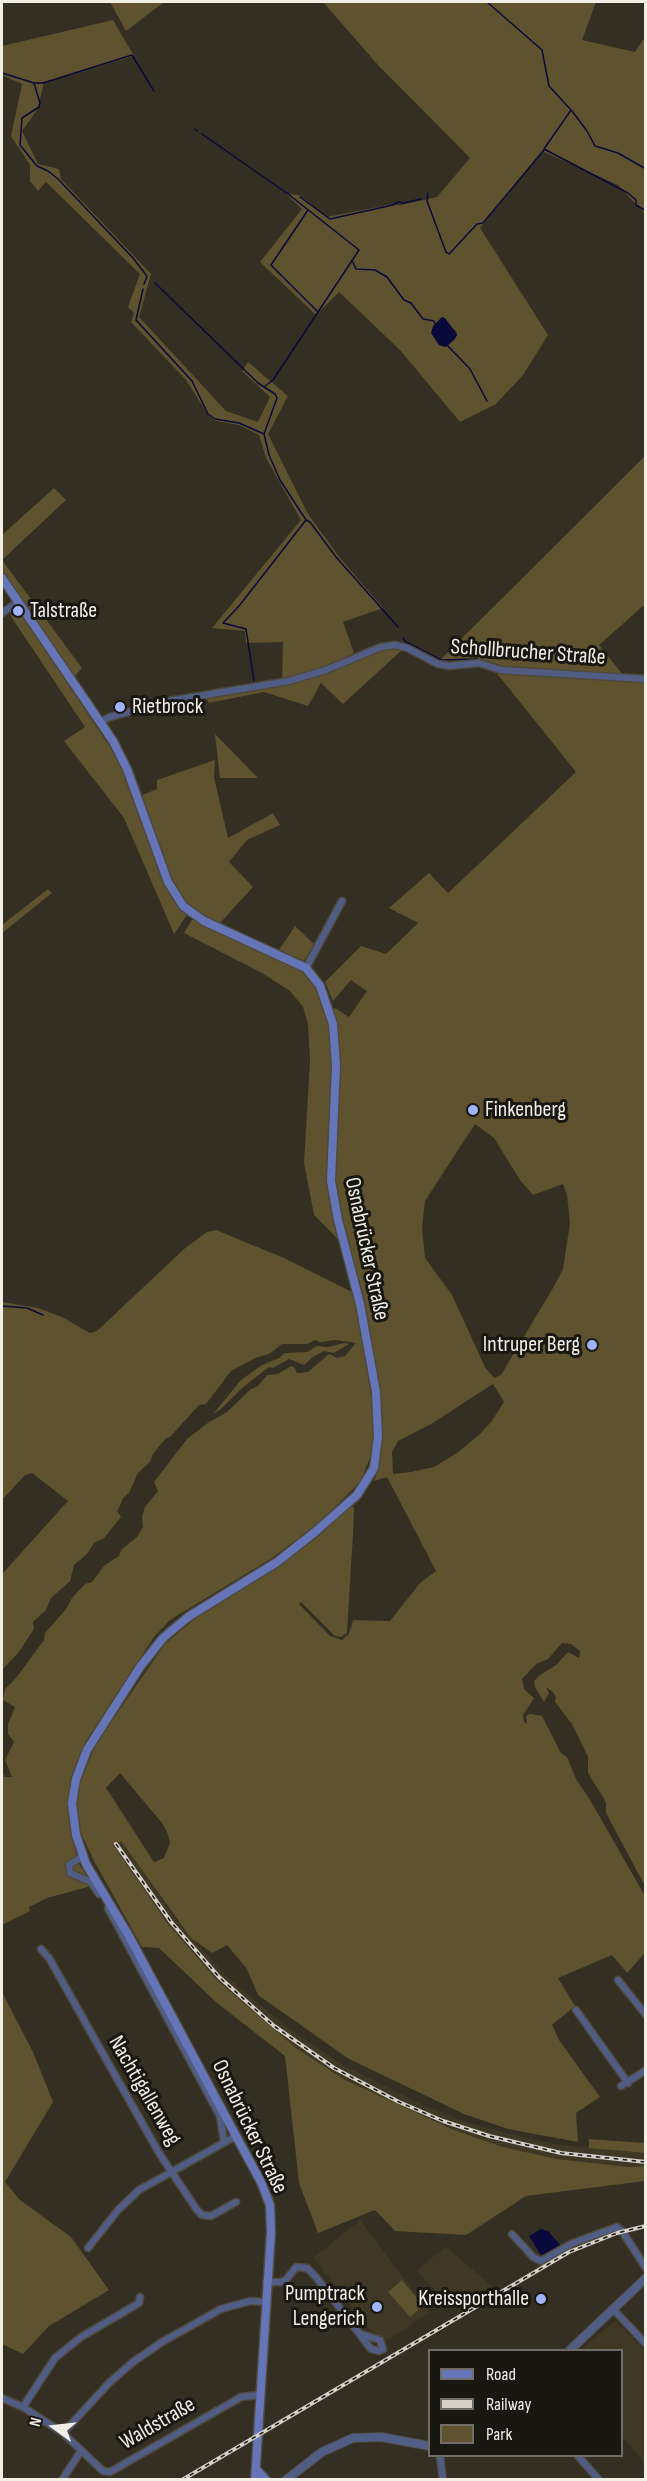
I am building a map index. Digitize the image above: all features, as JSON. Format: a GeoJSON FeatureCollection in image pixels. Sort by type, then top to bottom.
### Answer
{"type":"FeatureCollection","features":[{"type":"Feature","properties":{"kind":"main road"},"geometry":{"type":"LineString","coordinates":[[2,578],[120,754],[168,882],[183,906],[204,921],[306,968]]}},
{"type":"Feature","properties":{"kind":"main road","name":"Osnabrücker Straße"},"geometry":{"type":"LineString","coordinates":[[255,2480],[271,2232],[270,2205],[261,2182],[119,1918],[83,1856],[76,1835],[72,1803],[80,1765],[98,1732],[152,1650],[173,1628],[188,1617],[277,1562],[315,1532],[357,1495],[374,1468],[378,1436],[375,1392],[360,1304],[338,1220],[331,1181],[336,1066],[333,1024],[320,986],[306,968]]}},
{"type":"Feature","properties":{"kind":"main road"},"geometry":{"type":"LineString","coordinates":[[256,2469],[266,2480]]}},
{"type":"Feature","properties":{"kind":"street"},"geometry":{"type":"LineString","coordinates":[[2,613],[18,602]]}},
{"type":"Feature","properties":{"kind":"street","name":"Schollbrucher Straße"},"geometry":{"type":"LineString","coordinates":[[100,722],[110,717],[180,699],[289,681],[326,670],[375,649],[396,645],[407,648],[438,664],[449,666],[479,663],[501,670],[645,679]]}},
{"type":"Feature","properties":{"kind":"street"},"geometry":{"type":"LineString","coordinates":[[306,968],[342,901]]}},
{"type":"Feature","properties":{"kind":"street","name":"Osnabrücker Straße"},"geometry":{"type":"LineString","coordinates":[[83,1856],[69,1865],[70,1873],[91,1882],[111,1914],[220,2116],[224,2142]]}},
{"type":"Feature","properties":{"kind":"street","name":"Nachtigallenweg"},"geometry":{"type":"LineString","coordinates":[[40,1949],[49,1958],[170,2171],[202,2215],[211,2216],[236,2202]]}},
{"type":"Feature","properties":{"kind":"street"},"geometry":{"type":"LineString","coordinates":[[618,1980],[645,2015]]}},
{"type":"Feature","properties":{"kind":"street"},"geometry":{"type":"LineString","coordinates":[[576,2010],[628,2083]]}},
{"type":"Feature","properties":{"kind":"street"},"geometry":{"type":"LineString","coordinates":[[621,2086],[645,2070]]}},
{"type":"Feature","properties":{"kind":"street"},"geometry":{"type":"LineString","coordinates":[[88,2248],[123,2204],[149,2183],[236,2136]]}},
{"type":"Feature","properties":{"kind":"street"},"geometry":{"type":"LineString","coordinates":[[512,2234],[533,2257],[541,2261],[573,2243],[617,2227],[622,2231],[645,2268]]}},
{"type":"Feature","properties":{"kind":"street"},"geometry":{"type":"LineString","coordinates":[[266,2282],[281,2282],[286,2280],[297,2267],[307,2268],[361,2334]]}},
{"type":"Feature","properties":{"kind":"street"},"geometry":{"type":"LineString","coordinates":[[571,2349],[645,2278]]}},
{"type":"Feature","properties":{"kind":"street"},"geometry":{"type":"LineString","coordinates":[[23,2407],[55,2358],[81,2337],[139,2302],[140,2297]]}},
{"type":"Feature","properties":{"kind":"street"},"geometry":{"type":"LineString","coordinates":[[63,2433],[109,2384],[133,2362],[162,2342],[222,2309],[250,2301],[265,2302]]}},
{"type":"Feature","properties":{"kind":"street"},"geometry":{"type":"LineString","coordinates":[[613,2309],[645,2344]]}},
{"type":"Feature","properties":{"kind":"street","name":"Waldstraße"},"geometry":{"type":"LineString","coordinates":[[81,2451],[103,2471],[110,2472],[241,2397],[259,2395]]}},
{"type":"Feature","properties":{"kind":"street"},"geometry":{"type":"LineString","coordinates":[[2,2398],[23,2407],[63,2433],[81,2451],[62,2480]]}},
{"type":"Feature","properties":{"kind":"street"},"geometry":{"type":"LineString","coordinates":[[286,2480],[322,2452],[353,2438],[381,2437],[428,2446]]}},
{"type":"Feature","properties":{"kind":"street"},"geometry":{"type":"LineString","coordinates":[[440,2457],[442,2479]]}},
{"type":"Feature","properties":{"kind":"street"},"geometry":{"type":"LineString","coordinates":[[580,2457],[599,2480]]}},
{"type":"Feature","properties":{"kind":"shaded area"},"geometry":{"type":"Polygon","coordinates":[[[442,317],[457,334],[446,347],[439,345],[431,333],[433,326],[442,317]]]}},
{"type":"Feature","properties":{"kind":"shaded area"},"geometry":{"type":"Polygon","coordinates":[[[121,1840],[175,1918],[224,1974],[288,2028],[343,2065],[423,2105],[467,2122],[555,2144],[645,2153],[645,2166],[629,2167],[557,2159],[503,2147],[454,2130],[345,2080],[296,2048],[216,1979],[184,1944],[141,1888],[113,1845],[121,1840]]]}},
{"type":"Feature","properties":{"kind":"shaded area"},"geometry":{"type":"Polygon","coordinates":[[[360,2220],[430,2312],[387,2341],[369,2329],[313,2258],[360,2220]]]}},
{"type":"Feature","properties":{"kind":"shaded area"},"geometry":{"type":"Polygon","coordinates":[[[541,2229],[548,2231],[561,2246],[545,2256],[540,2254],[529,2236],[541,2229]]]}},
{"type":"Feature","properties":{"kind":"shaded area"},"geometry":{"type":"Polygon","coordinates":[[[446,2247],[492,2286],[452,2308],[416,2270],[446,2247]]]}},
{"type":"Feature","properties":{"kind":"shaded area"},"geometry":{"type":"Polygon","coordinates":[[[613,2322],[617,2322],[645,2351],[645,2464],[623,2437],[623,2349],[582,2349],[613,2322]]]}},
{"type":"Feature","properties":{"kind":"green space"},"geometry":{"type":"Polygon","coordinates":[[[110,2],[164,2],[126,31],[110,2]]]}},
{"type":"Feature","properties":{"kind":"green space"},"geometry":{"type":"Polygon","coordinates":[[[323,2],[596,2],[582,40],[635,52],[645,37],[645,214],[618,185],[542,151],[480,228],[548,335],[523,375],[496,404],[460,422],[400,350],[339,292],[316,315],[260,262],[302,209],[286,194],[299,195],[327,217],[388,205],[401,205],[437,197],[470,158],[378,65],[323,2]],[[441,319],[433,327],[439,345],[446,347],[457,336],[456,331],[441,319]]]}},
{"type":"Feature","properties":{"kind":"green space"},"geometry":{"type":"Polygon","coordinates":[[[113,20],[134,56],[44,83],[37,110],[22,131],[38,164],[59,169],[61,179],[151,274],[139,317],[226,411],[258,422],[270,397],[242,371],[248,362],[288,396],[268,434],[308,514],[340,558],[383,608],[343,622],[354,653],[324,667],[282,679],[283,642],[246,643],[245,631],[212,628],[301,520],[266,458],[259,435],[239,425],[216,421],[209,416],[186,380],[131,322],[134,313],[128,307],[140,274],[46,182],[38,191],[30,181],[30,165],[11,136],[22,84],[2,75],[2,46],[113,20]]]}},
{"type":"Feature","properties":{"kind":"green space"},"geometry":{"type":"Polygon","coordinates":[[[645,456],[645,608],[643,606],[599,645],[623,675],[502,667],[479,660],[439,661],[645,456]]]}},
{"type":"Feature","properties":{"kind":"green space"},"geometry":{"type":"Polygon","coordinates":[[[54,488],[66,500],[2,560],[2,535],[54,488]]]}},
{"type":"Feature","properties":{"kind":"green space"},"geometry":{"type":"Polygon","coordinates":[[[2,560],[82,668],[74,677],[2,573],[2,560]]]}},
{"type":"Feature","properties":{"kind":"green space"},"geometry":{"type":"Polygon","coordinates":[[[16,613],[22,616],[110,747],[125,776],[164,884],[179,909],[187,915],[174,934],[124,818],[64,741],[85,727],[10,615],[16,613]]]}},
{"type":"Feature","properties":{"kind":"green space"},"geometry":{"type":"Polygon","coordinates":[[[395,648],[402,650],[343,704],[321,683],[308,706],[264,692],[209,703],[205,697],[287,684],[381,650],[395,648]]]}},
{"type":"Feature","properties":{"kind":"green space"},"geometry":{"type":"Polygon","coordinates":[[[495,671],[645,681],[645,1886],[606,1813],[606,1803],[588,1773],[588,1757],[572,1724],[555,1702],[556,1697],[553,1692],[546,1687],[549,1693],[544,1702],[535,1687],[534,1681],[556,1665],[568,1652],[579,1658],[580,1651],[571,1644],[562,1643],[548,1659],[536,1664],[522,1679],[524,1689],[534,1698],[523,1715],[524,1722],[527,1724],[526,1716],[530,1714],[542,1716],[561,1753],[567,1757],[576,1779],[645,1896],[645,1953],[627,1973],[612,1955],[558,1978],[575,2006],[552,2025],[559,2040],[600,2097],[576,2113],[578,2142],[508,2129],[464,2114],[349,2059],[258,1995],[247,1969],[227,1945],[212,1953],[191,1938],[121,1841],[113,1845],[168,1924],[216,1979],[296,2048],[345,2080],[454,2130],[503,2147],[557,2159],[629,2167],[645,2166],[645,2181],[526,2196],[466,2235],[395,2231],[375,2210],[318,2233],[299,2183],[285,2056],[217,2003],[159,1948],[142,1947],[80,1831],[76,1805],[81,1780],[96,1744],[164,1645],[197,1617],[283,1563],[352,1506],[354,1508],[353,1534],[347,1633],[341,1637],[335,1636],[301,1602],[299,1604],[330,1636],[342,1640],[349,1634],[353,1620],[390,1621],[420,1583],[436,1571],[387,1477],[374,1481],[379,1468],[383,1420],[363,1294],[350,1251],[314,1215],[304,1163],[310,1060],[308,1024],[303,1007],[290,991],[262,973],[184,933],[193,918],[291,964],[305,972],[316,986],[326,1013],[335,1008],[349,1017],[367,991],[351,980],[333,1001],[325,982],[361,946],[386,954],[418,923],[389,908],[429,873],[448,893],[576,772],[495,671]],[[475,1124],[425,1201],[422,1228],[425,1258],[452,1295],[485,1367],[494,1378],[501,1375],[563,1269],[570,1223],[567,1195],[563,1184],[533,1195],[520,1180],[494,1138],[475,1124]],[[493,1384],[431,1424],[398,1441],[392,1452],[393,1474],[434,1467],[457,1453],[491,1422],[504,1402],[493,1384]],[[120,1773],[106,1788],[154,1862],[164,1858],[170,1843],[162,1823],[120,1773]]]}},
{"type":"Feature","properties":{"kind":"green space"},"geometry":{"type":"Polygon","coordinates":[[[215,734],[258,778],[220,778],[215,734]]]}},
{"type":"Feature","properties":{"kind":"green space"},"geometry":{"type":"Polygon","coordinates":[[[215,760],[214,777],[228,838],[273,813],[280,825],[247,840],[229,862],[253,887],[220,923],[194,910],[181,898],[171,882],[140,796],[157,789],[157,780],[215,760]]]}},
{"type":"Feature","properties":{"kind":"green space"},"geometry":{"type":"Polygon","coordinates":[[[48,889],[52,893],[2,933],[2,925],[48,889]]]}},
{"type":"Feature","properties":{"kind":"green space"},"geometry":{"type":"Polygon","coordinates":[[[295,926],[314,944],[304,961],[279,950],[295,926]]]}},
{"type":"Feature","properties":{"kind":"green space"},"geometry":{"type":"Polygon","coordinates":[[[216,1230],[284,1258],[354,1293],[371,1396],[374,1432],[372,1453],[360,1482],[321,1521],[272,1558],[170,1620],[154,1637],[86,1741],[71,1778],[67,1804],[75,1850],[80,1866],[95,1885],[47,1898],[29,1907],[30,1911],[2,1925],[2,1772],[5,1777],[12,1777],[5,1760],[14,1742],[8,1734],[8,1724],[15,1707],[3,1700],[5,1689],[44,1640],[45,1633],[66,1609],[72,1598],[85,1584],[92,1582],[104,1566],[119,1556],[121,1550],[137,1537],[143,1527],[142,1517],[145,1507],[158,1491],[154,1482],[187,1439],[227,1412],[251,1389],[258,1386],[267,1375],[278,1374],[291,1366],[297,1373],[308,1372],[329,1354],[337,1358],[345,1356],[356,1343],[315,1340],[307,1344],[282,1344],[269,1354],[255,1358],[231,1371],[206,1404],[199,1405],[170,1437],[166,1438],[153,1454],[150,1462],[138,1473],[117,1511],[121,1517],[104,1538],[94,1543],[87,1554],[74,1565],[70,1581],[51,1598],[46,1610],[33,1622],[34,1629],[18,1653],[2,1670],[2,1574],[68,1501],[32,1473],[25,1475],[2,1500],[2,1302],[38,1308],[62,1317],[90,1333],[97,1331],[184,1249],[207,1232],[216,1230]]]}},
{"type":"Feature","properties":{"kind":"green space"},"geometry":{"type":"Polygon","coordinates":[[[349,1344],[334,1353],[324,1351],[304,1365],[289,1359],[273,1368],[269,1367],[213,1414],[241,1380],[262,1365],[285,1353],[307,1352],[317,1346],[328,1347],[349,1344]]]}},
{"type":"Feature","properties":{"kind":"green space"},"geometry":{"type":"Polygon","coordinates":[[[2,1992],[33,2052],[53,2102],[5,2182],[20,2200],[71,2237],[109,2290],[49,2326],[23,2354],[2,2344],[2,1992]]]}},
{"type":"Feature","properties":{"kind":"green space"},"geometry":{"type":"Polygon","coordinates":[[[589,2139],[645,2143],[645,2153],[589,2148],[589,2139]]]}},
{"type":"Feature","properties":{"kind":"green space"},"geometry":{"type":"Polygon","coordinates":[[[402,2280],[423,2306],[410,2317],[388,2292],[402,2280]]]}},
{"type":"Feature","properties":{"kind":"waterway"},"geometry":{"type":"LineString","coordinates":[[487,2],[542,50],[549,86],[571,110],[544,149],[628,193],[636,200],[636,205],[646,211]]}},
{"type":"Feature","properties":{"kind":"waterway"},"geometry":{"type":"LineString","coordinates":[[35,83],[43,83],[132,55],[154,91]]}},
{"type":"Feature","properties":{"kind":"waterway"},"geometry":{"type":"LineString","coordinates":[[2,73],[34,83],[40,103],[39,107],[22,118],[20,145],[37,166],[58,179],[133,258],[147,276],[144,284]]}},
{"type":"Feature","properties":{"kind":"waterway"},"geometry":{"type":"LineString","coordinates":[[572,111],[595,146],[618,153],[646,169]]}},
{"type":"Feature","properties":{"kind":"waterway"},"geometry":{"type":"LineString","coordinates":[[202,134],[288,194],[359,250],[273,380],[264,387]]}},
{"type":"Feature","properties":{"kind":"waterway"},"geometry":{"type":"LineString","coordinates":[[428,193],[427,201],[446,252],[449,254],[477,224],[483,223],[544,150]]}},
{"type":"Feature","properties":{"kind":"waterway"},"geometry":{"type":"LineString","coordinates":[[300,197],[330,219],[398,202],[421,199]]}},
{"type":"Feature","properties":{"kind":"waterway"},"geometry":{"type":"LineString","coordinates":[[308,210],[271,265],[317,311]]}},
{"type":"Feature","properties":{"kind":"waterway"},"geometry":{"type":"LineString","coordinates":[[353,262],[356,269],[375,270],[387,277],[404,300],[411,303],[423,319],[434,321],[435,324]]}},
{"type":"Feature","properties":{"kind":"waterway"},"geometry":{"type":"LineString","coordinates":[[155,283],[258,383],[275,394],[277,398],[264,434],[269,455],[280,480],[306,520],[398,627]]}},
{"type":"Feature","properties":{"kind":"waterway"},"geometry":{"type":"LineString","coordinates":[[143,289],[136,320],[192,381],[208,414],[215,419],[239,423],[264,434]]}},
{"type":"Feature","properties":{"kind":"waterway"},"geometry":{"type":"LineString","coordinates":[[448,346],[470,369],[487,401]]}},
{"type":"Feature","properties":{"kind":"waterway"},"geometry":{"type":"LineString","coordinates":[[254,681],[246,629],[223,623],[306,520]]}},
{"type":"Feature","properties":{"kind":"waterway"},"geometry":{"type":"LineString","coordinates":[[403,638],[406,642],[441,660],[476,659],[498,665]]}},
{"type":"Feature","properties":{"kind":"waterway"},"geometry":{"type":"LineString","coordinates":[[2,1306],[27,1308],[43,1315]]}},
{"type":"Feature","properties":{"kind":"railway"},"geometry":{"type":"LineString","coordinates":[[116,1844],[171,1922],[219,1977],[274,2026],[334,2068],[399,2102],[443,2121],[489,2136],[561,2153],[646,2162]]}},
{"type":"Feature","properties":{"kind":"railway"},"geometry":{"type":"LineString","coordinates":[[182,2480],[569,2252],[617,2233],[646,2226]]}},
{"type":"Feature","properties":{"kind":"place","name":"Talstraße"},"geometry":{"type":"Point","coordinates":[18,611]}},
{"type":"Feature","properties":{"kind":"place","name":"Rietbrock"},"geometry":{"type":"Point","coordinates":[120,707]}},
{"type":"Feature","properties":{"kind":"place","name":"Finkenberg"},"geometry":{"type":"Point","coordinates":[473,1110]}},
{"type":"Feature","properties":{"kind":"place","name":"Intruper Berg"},"geometry":{"type":"Point","coordinates":[592,1345]}},
{"type":"Feature","properties":{"kind":"place","name":"Kreissporthalle"},"geometry":{"type":"Point","coordinates":[541,2299]}},
{"type":"Feature","properties":{"kind":"place","name":"Pumptrack Lengerich"},"geometry":{"type":"Point","coordinates":[377,2307]}}]}
